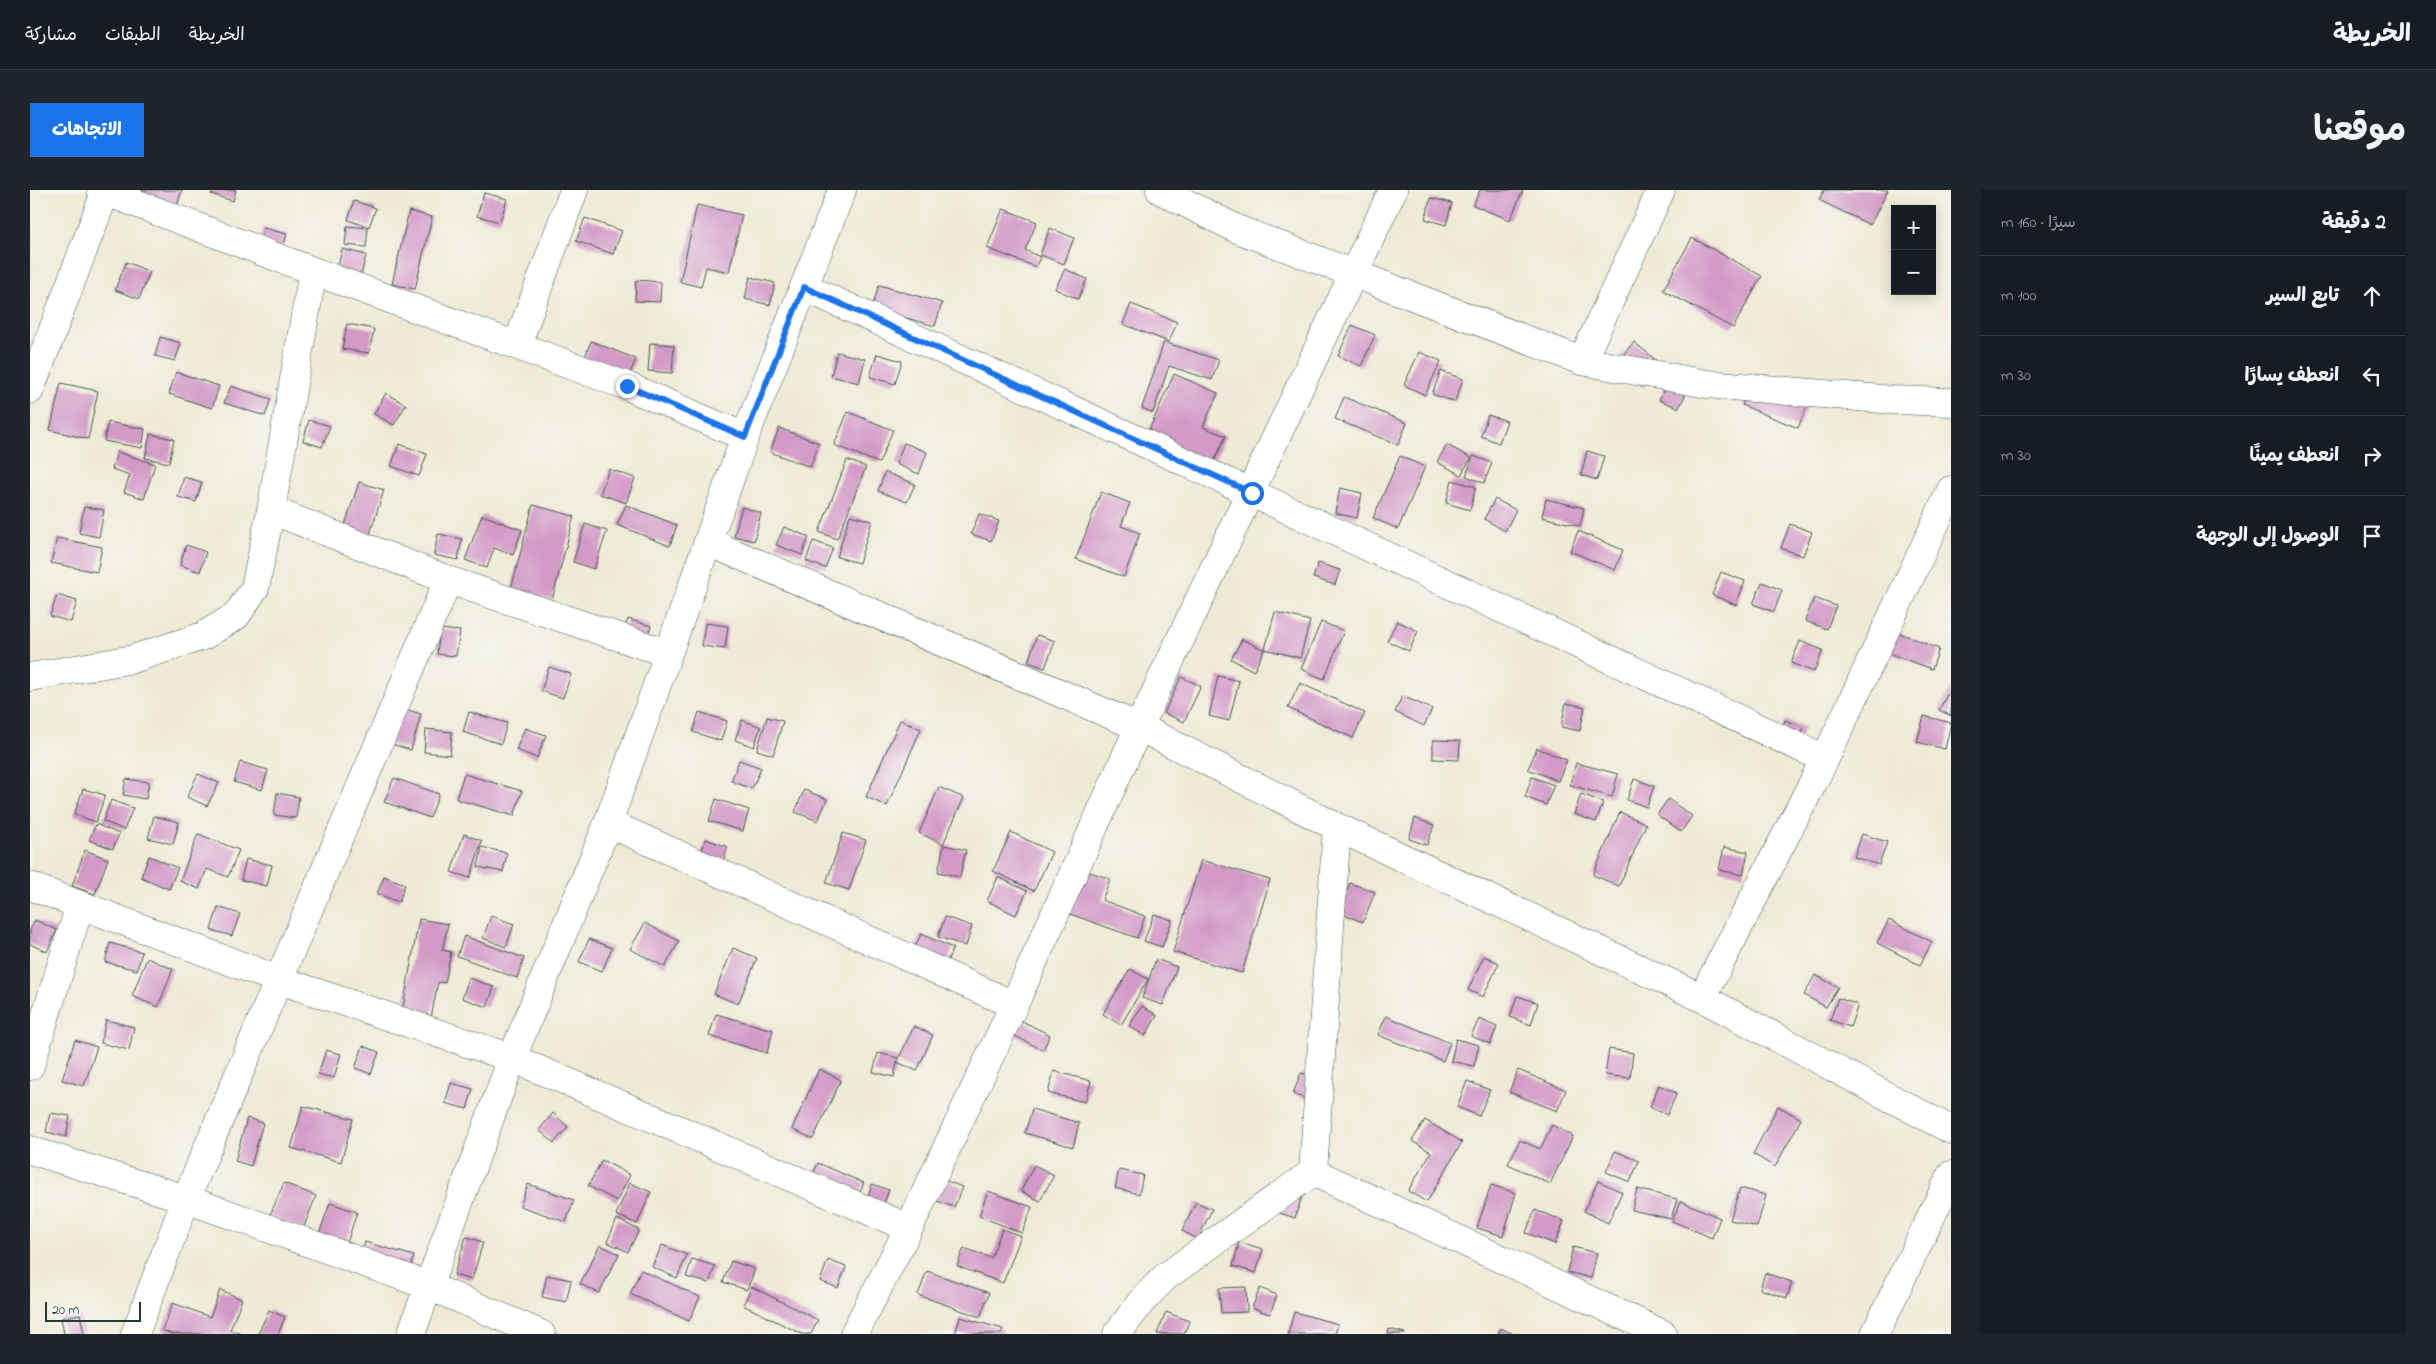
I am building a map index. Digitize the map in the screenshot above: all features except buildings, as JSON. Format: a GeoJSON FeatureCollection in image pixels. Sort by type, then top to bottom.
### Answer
{"type":"FeatureCollection","features":[{"type":"Feature","properties":{"kind":"street"},"geometry":{"type":"LineString","coordinates":[[517,345],[574,190]]}},
{"type":"Feature","properties":{"kind":"street"},"geometry":{"type":"LineString","coordinates":[[411,1334],[512,1058],[608,823],[745,437],[842,190]]}},
{"type":"Feature","properties":{"kind":"street"},"geometry":{"type":"LineString","coordinates":[[1160,190],[1237,229],[1353,275],[1582,361],[1707,384],[1893,400],[1951,402]]}},
{"type":"Feature","properties":{"kind":"street"},"geometry":{"type":"LineString","coordinates":[[854,1334],[909,1228],[1014,1005],[1139,727],[1252,493],[1394,190]]}},
{"type":"Feature","properties":{"kind":"street"},"geometry":{"type":"LineString","coordinates":[[1582,361],[1661,190]]}},
{"type":"Feature","properties":{"kind":"street"},"geometry":{"type":"LineString","coordinates":[[30,390],[104,191],[312,271],[627,386],[745,437]]}},
{"type":"Feature","properties":{"kind":"street"},"geometry":{"type":"LineString","coordinates":[[30,677],[133,659],[202,636],[236,616],[255,588],[271,510],[312,271]]}},
{"type":"Feature","properties":{"kind":"street"},"geometry":{"type":"LineString","coordinates":[[804,287],[1825,759]]}},
{"type":"Feature","properties":{"kind":"street"},"geometry":{"type":"LineString","coordinates":[[1702,998],[1825,759],[1951,490]]}},
{"type":"Feature","properties":{"kind":"street"},"geometry":{"type":"LineString","coordinates":[[271,510],[448,580],[667,653]]}},
{"type":"Feature","properties":{"kind":"street"},"geometry":{"type":"LineString","coordinates":[[708,542],[1139,727],[1337,827],[1702,998],[1951,1130]]}},
{"type":"Feature","properties":{"kind":"street"},"geometry":{"type":"LineString","coordinates":[[135,1334],[186,1199],[448,580]]}},
{"type":"Feature","properties":{"kind":"street"},"geometry":{"type":"LineString","coordinates":[[608,823],[1014,1005]]}},
{"type":"Feature","properties":{"kind":"street"},"geometry":{"type":"LineString","coordinates":[[1313,1172],[1337,827]]}},
{"type":"Feature","properties":{"kind":"street"},"geometry":{"type":"LineString","coordinates":[[30,886],[279,980],[512,1058],[909,1228]]}},
{"type":"Feature","properties":{"kind":"street"},"geometry":{"type":"LineString","coordinates":[[30,1066],[80,905]]}},
{"type":"Feature","properties":{"kind":"street"},"geometry":{"type":"LineString","coordinates":[[30,1150],[186,1199],[429,1286],[541,1334]]}},
{"type":"Feature","properties":{"kind":"street"},"geometry":{"type":"LineString","coordinates":[[1117,1334],[1141,1302],[1165,1277],[1313,1172]]}},
{"type":"Feature","properties":{"kind":"street"},"geometry":{"type":"LineString","coordinates":[[1313,1172],[1663,1334]]}},
{"type":"Feature","properties":{"kind":"street"},"geometry":{"type":"LineString","coordinates":[[1876,1334],[1951,1175]]}},
{"type":"Feature","properties":{"kind":"route"},"geometry":{"type":"LineString","coordinates":[[627,386],[745,437],[804,287],[1252,493]]}}]}
